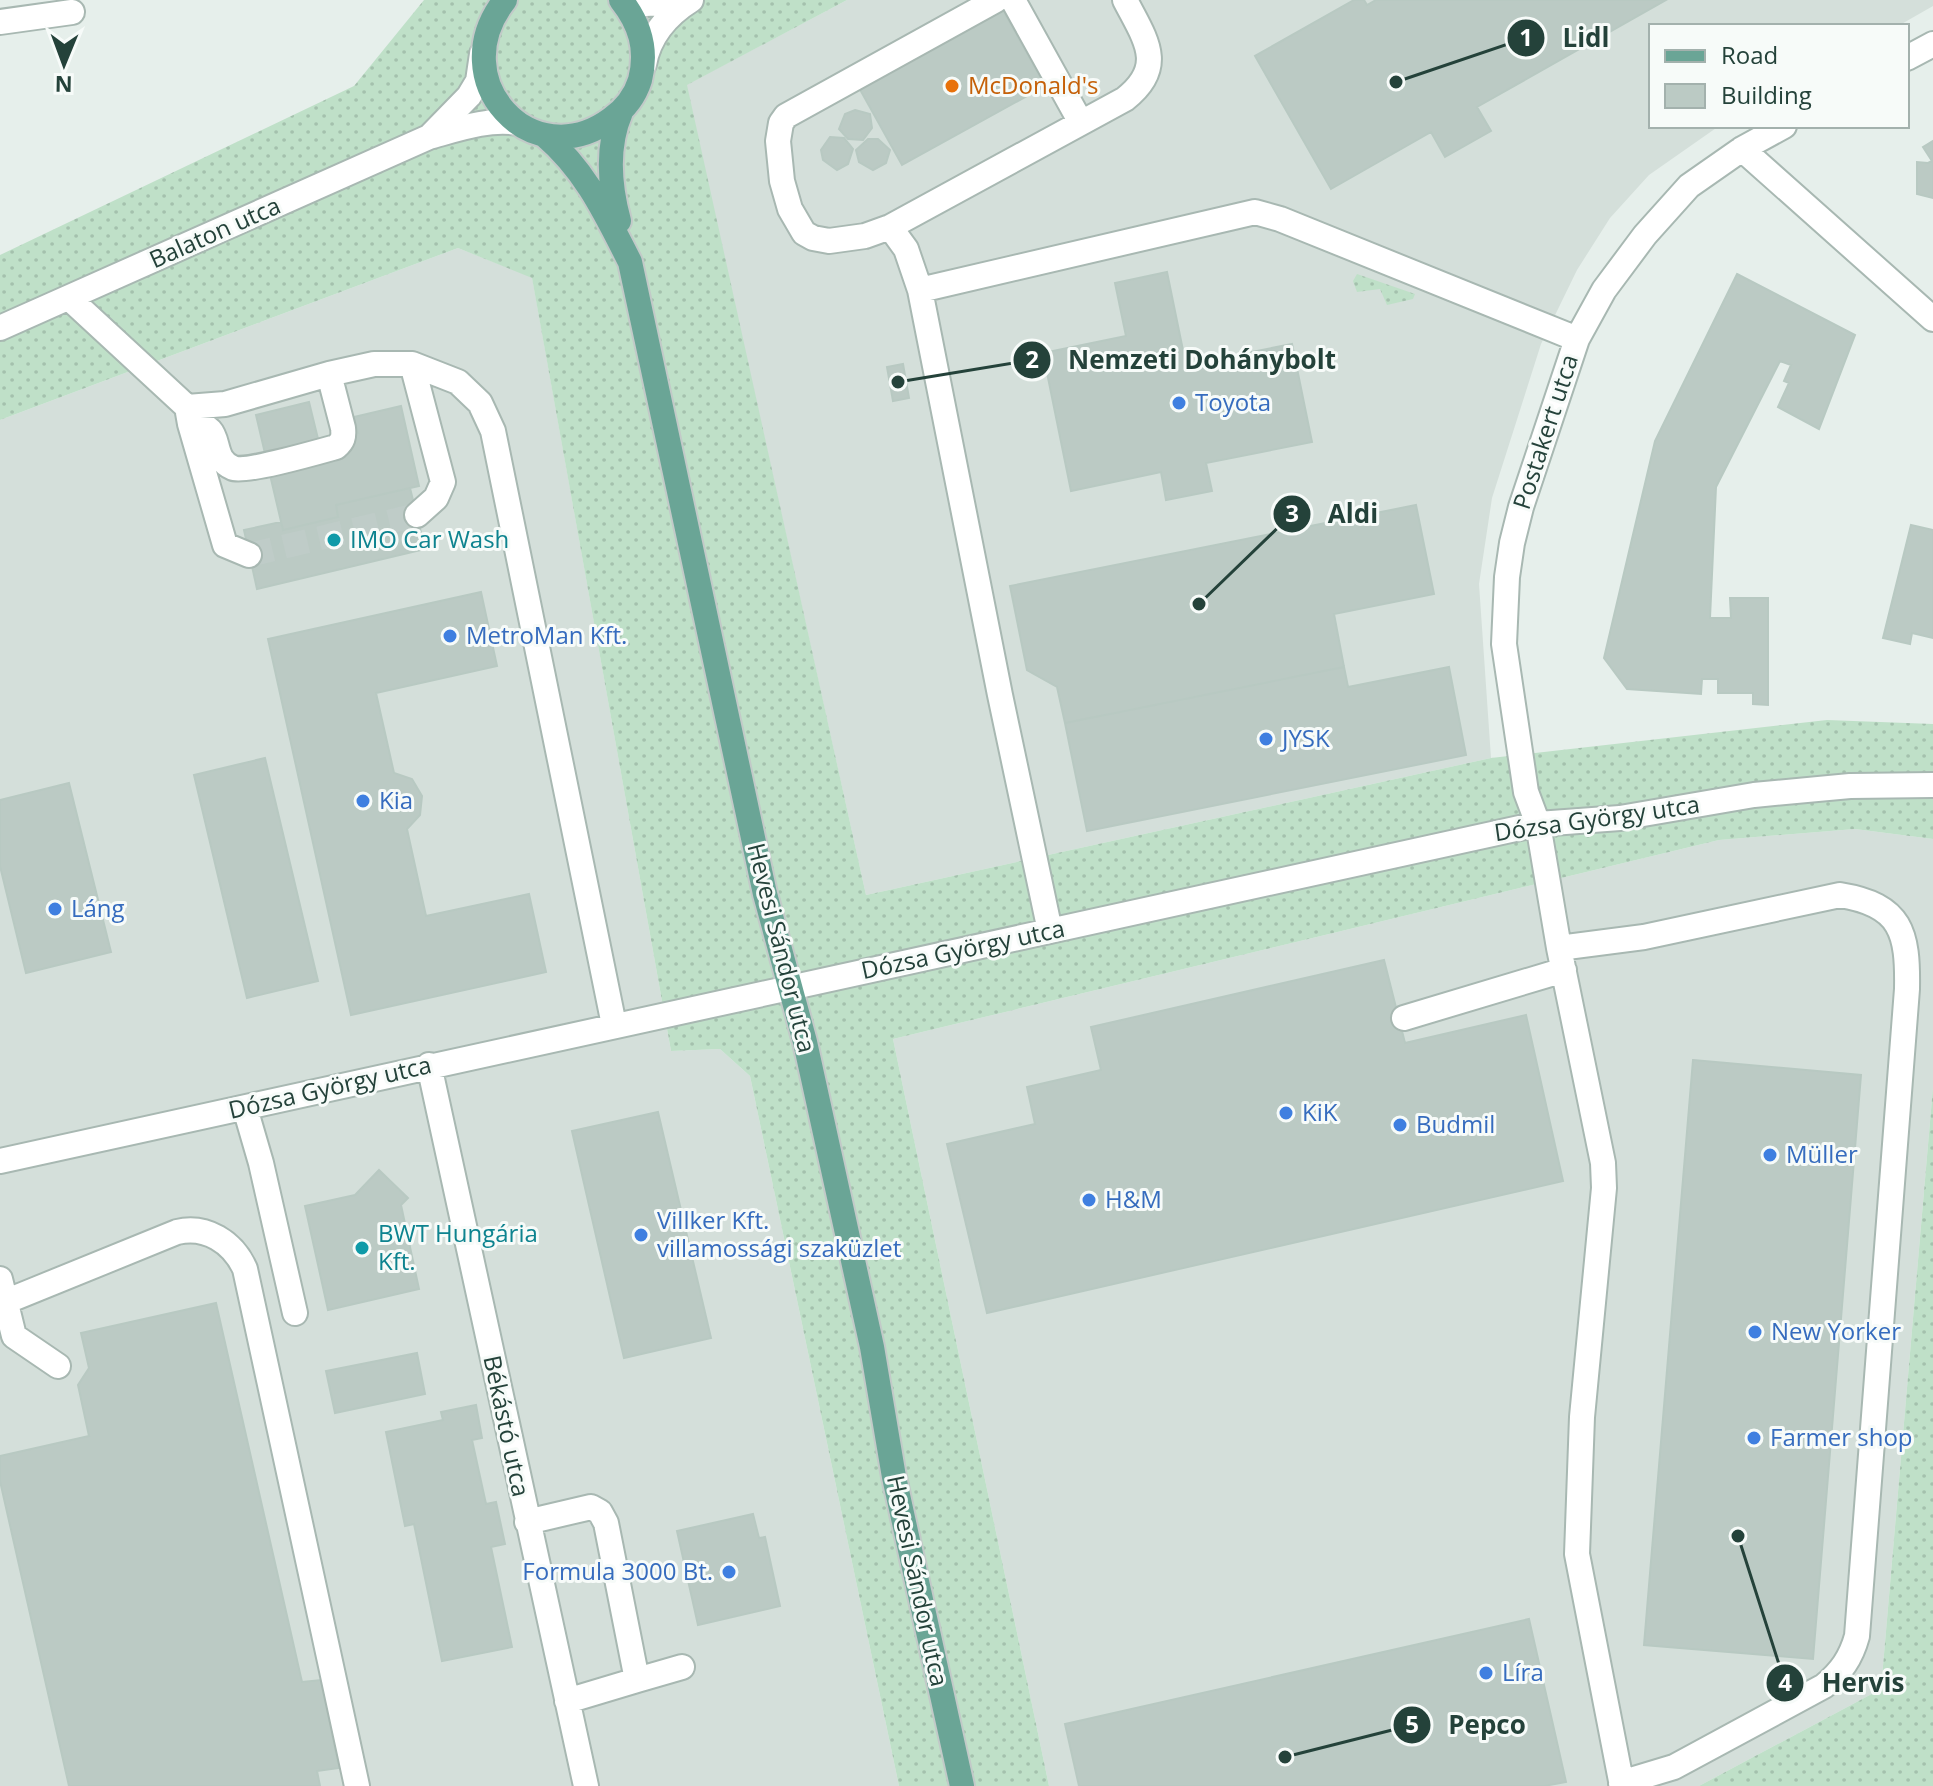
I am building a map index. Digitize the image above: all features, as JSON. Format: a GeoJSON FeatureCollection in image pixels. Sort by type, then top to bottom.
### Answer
{"type":"FeatureCollection","features":[{"type":"Feature","properties":{"kind":"main road"},"geometry":{"type":"LineString","coordinates":[[504,0],[488,24],[482,52],[485,80],[498,104],[518,123],[544,135],[572,137],[599,128],[621,112]]}},
{"type":"Feature","properties":{"kind":"main road"},"geometry":{"type":"LineString","coordinates":[[623,0],[634,16],[643,40],[644,64],[637,89],[621,112],[612,134],[613,200],[630,262]]}},
{"type":"Feature","properties":{"kind":"main road","name":"Hevesi Sándor utca"},"geometry":{"type":"LineString","coordinates":[[544,135],[559,147],[596,194],[630,262],[765,894],[805,1042],[872,1347],[894,1477],[962,1786]]}},
{"type":"Feature","properties":{"kind":"street"},"geometry":{"type":"LineString","coordinates":[[623,0],[645,4],[689,1]]}},
{"type":"Feature","properties":{"kind":"street"},"geometry":{"type":"LineString","coordinates":[[996,0],[795,111],[781,123],[778,141],[782,181],[790,209],[804,233],[813,238],[837,241],[890,227],[1125,99],[1146,78],[1150,64],[1146,40],[1125,0]]}},
{"type":"Feature","properties":{"kind":"street"},"geometry":{"type":"LineString","coordinates":[[1013,0],[1080,121]]}},
{"type":"Feature","properties":{"kind":"street"},"geometry":{"type":"LineString","coordinates":[[644,64],[647,47],[656,33],[689,1]]}},
{"type":"Feature","properties":{"kind":"street"},"geometry":{"type":"LineString","coordinates":[[0,22],[72,12]]}},
{"type":"Feature","properties":{"kind":"street"},"geometry":{"type":"LineString","coordinates":[[1909,57],[1933,44]]}},
{"type":"Feature","properties":{"kind":"street"},"geometry":{"type":"LineString","coordinates":[[429,137],[469,96],[478,81],[482,52]]}},
{"type":"Feature","properties":{"kind":"street"},"geometry":{"type":"LineString","coordinates":[[429,137],[490,122],[503,120],[518,123]]}},
{"type":"Feature","properties":{"kind":"street","name":"Postakert utca"},"geometry":{"type":"LineString","coordinates":[[1622,1785],[1577,1554],[1582,1417],[1604,1188],[1603,1163],[1561,959],[1538,824],[1526,792],[1504,644],[1507,577],[1521,507],[1577,339],[1604,290],[1645,235],[1689,186],[1742,149],[1780,128]]}},
{"type":"Feature","properties":{"kind":"street","name":"Balaton utca"},"geometry":{"type":"LineString","coordinates":[[0,328],[429,137]]}},
{"type":"Feature","properties":{"kind":"street"},"geometry":{"type":"LineString","coordinates":[[1742,149],[1933,319]]}},
{"type":"Feature","properties":{"kind":"street"},"geometry":{"type":"LineString","coordinates":[[920,290],[1255,212],[1280,219],[1577,339]]}},
{"type":"Feature","properties":{"kind":"street"},"geometry":{"type":"LineString","coordinates":[[890,227],[906,249],[920,290],[1009,742],[1050,931]]}},
{"type":"Feature","properties":{"kind":"street"},"geometry":{"type":"LineString","coordinates":[[69,298],[188,415],[210,428],[222,459],[235,469],[336,447],[344,437],[329,374]]}},
{"type":"Feature","properties":{"kind":"street"},"geometry":{"type":"LineString","coordinates":[[188,415],[374,364],[412,364],[458,382],[480,403],[493,431],[614,1025]]}},
{"type":"Feature","properties":{"kind":"street"},"geometry":{"type":"LineString","coordinates":[[412,364],[443,482],[436,498],[417,515]]}},
{"type":"Feature","properties":{"kind":"street"},"geometry":{"type":"LineString","coordinates":[[188,415],[225,545],[249,555]]}},
{"type":"Feature","properties":{"kind":"street","name":"Dózsa György utca"},"geometry":{"type":"LineString","coordinates":[[0,1161],[1538,824],[1620,818],[1754,795],[1850,786],[1933,785]]}},
{"type":"Feature","properties":{"kind":"street"},"geometry":{"type":"LineString","coordinates":[[1404,1018],[1561,959],[1644,937],[1840,895],[1857,898],[1895,919],[1906,942],[1907,989],[1858,1620],[1853,1649],[1838,1674],[1824,1686],[1674,1767],[1622,1785]]}},
{"type":"Feature","properties":{"kind":"street","name":"Békástó utca"},"geometry":{"type":"LineString","coordinates":[[429,1065],[586,1786]]}},
{"type":"Feature","properties":{"kind":"street"},"geometry":{"type":"LineString","coordinates":[[245,1108],[261,1163],[295,1313]]}},
{"type":"Feature","properties":{"kind":"street"},"geometry":{"type":"LineString","coordinates":[[58,1366],[14,1336],[2,1295],[190,1229],[224,1241],[241,1258],[357,1786]]}},
{"type":"Feature","properties":{"kind":"street"},"geometry":{"type":"LineString","coordinates":[[527,1522],[591,1507],[600,1512],[606,1523],[637,1680]]}},
{"type":"Feature","properties":{"kind":"street"},"geometry":{"type":"LineString","coordinates":[[567,1701],[682,1667]]}},
{"type":"Feature","properties":{"kind":"shaded area"},"geometry":{"type":"Polygon","coordinates":[[[847,0],[1933,0],[1933,6],[1902,24],[1649,24],[1649,128],[1716,128],[1649,175],[1610,218],[1577,270],[1541,344],[1492,498],[1479,584],[1491,758],[866,895],[686,85],[847,0]]]}},
{"type":"Feature","properties":{"kind":"shaded area"},"geometry":{"type":"Polygon","coordinates":[[[458,248],[532,277],[671,1051],[720,1049],[750,1076],[899,1786],[0,1786],[0,420],[458,248]]]}},
{"type":"Feature","properties":{"kind":"shaded area"},"geometry":{"type":"Polygon","coordinates":[[[1855,829],[1933,839],[1933,1087],[1881,1689],[1699,1786],[1049,1786],[893,1039],[1719,840],[1855,829]]]}},
{"type":"Feature","properties":{"kind":"green space"},"geometry":{"type":"Polygon","coordinates":[[[424,0],[847,0],[687,85],[866,895],[1491,758],[1827,720],[1933,724],[1933,839],[1855,829],[1719,840],[893,1039],[1049,1786],[899,1786],[750,1076],[720,1049],[671,1051],[532,278],[458,248],[0,420],[0,255],[354,86],[424,0]]]}},
{"type":"Feature","properties":{"kind":"green space"},"geometry":{"type":"Polygon","coordinates":[[[1357,274],[1415,294],[1413,299],[1387,305],[1380,289],[1357,292],[1353,281],[1357,274]]]}},
{"type":"Feature","properties":{"kind":"green space"},"geometry":{"type":"Polygon","coordinates":[[[1933,1087],[1933,1786],[1699,1786],[1881,1689],[1933,1087]]]}},
{"type":"Feature","properties":{"kind":"building"},"geometry":{"type":"Polygon","coordinates":[[[1354,0],[1364,0],[1367,5],[1376,0],[1666,0],[1477,107],[1491,131],[1445,157],[1431,132],[1331,189],[1255,56],[1354,0]]]}},
{"type":"Feature","properties":{"kind":"building","name":"McDonald's"},"geometry":{"type":"Polygon","coordinates":[[[1001,7],[1045,86],[902,165],[858,86],[1001,7]]]}},
{"type":"Feature","properties":{"kind":"building"},"geometry":{"type":"Polygon","coordinates":[[[855,110],[870,114],[872,128],[863,140],[848,139],[839,129],[845,114],[855,110]]]}},
{"type":"Feature","properties":{"kind":"building"},"geometry":{"type":"Polygon","coordinates":[[[830,137],[844,138],[853,149],[848,164],[837,170],[823,160],[821,150],[830,137]]]}},
{"type":"Feature","properties":{"kind":"building"},"geometry":{"type":"Polygon","coordinates":[[[868,139],[878,139],[890,150],[886,163],[873,170],[859,162],[856,150],[868,139]]]}},
{"type":"Feature","properties":{"kind":"building"},"geometry":{"type":"Polygon","coordinates":[[[1933,141],[1933,198],[1917,194],[1917,162],[1932,161],[1923,147],[1933,141]]]}},
{"type":"Feature","properties":{"kind":"building","name":"Toyota"},"geometry":{"type":"Polygon","coordinates":[[[1167,272],[1186,365],[1292,344],[1312,442],[1206,463],[1212,491],[1166,500],[1161,472],[1071,491],[1043,353],[1126,336],[1115,283],[1167,272]]]}},
{"type":"Feature","properties":{"kind":"building"},"geometry":{"type":"Polygon","coordinates":[[[1737,274],[1855,335],[1819,429],[1778,407],[1789,383],[1784,381],[1791,365],[1780,361],[1716,487],[1710,618],[1731,618],[1730,598],[1768,598],[1768,705],[1753,704],[1753,693],[1718,693],[1718,679],[1702,679],[1701,694],[1627,689],[1604,658],[1655,441],[1737,274]]]}},
{"type":"Feature","properties":{"kind":"building"},"geometry":{"type":"Polygon","coordinates":[[[903,364],[909,398],[893,401],[887,367],[903,364]]]}},
{"type":"Feature","properties":{"kind":"building"},"geometry":{"type":"Polygon","coordinates":[[[309,402],[319,443],[358,433],[354,417],[401,406],[419,486],[336,505],[338,517],[283,530],[256,415],[309,402]]]}},
{"type":"Feature","properties":{"kind":"building","name":"IMO Car Wash"},"geometry":{"type":"Polygon","coordinates":[[[410,488],[425,549],[257,589],[244,530],[281,522],[283,530],[338,517],[336,505],[410,488]]]}},
{"type":"Feature","properties":{"kind":"building"},"geometry":{"type":"Polygon","coordinates":[[[1416,505],[1434,594],[1334,614],[1344,667],[1065,723],[1057,687],[1027,670],[1010,586],[1416,505]]]}},
{"type":"Feature","properties":{"kind":"building"},"geometry":{"type":"Polygon","coordinates":[[[1911,525],[1933,530],[1933,638],[1912,633],[1910,644],[1883,638],[1911,525]]]}},
{"type":"Feature","properties":{"kind":"building","name":"Kia"},"geometry":{"type":"Polygon","coordinates":[[[481,592],[497,666],[376,693],[394,773],[412,779],[422,796],[420,815],[407,829],[426,916],[529,894],[546,972],[351,1015],[268,639],[481,592]]]}},
{"type":"Feature","properties":{"kind":"building","name":"JYSK"},"geometry":{"type":"Polygon","coordinates":[[[1344,667],[1348,687],[1449,667],[1466,755],[1087,831],[1065,723],[1344,667]]]}},
{"type":"Feature","properties":{"kind":"building"},"geometry":{"type":"Polygon","coordinates":[[[265,758],[318,981],[247,998],[194,775],[265,758]]]}},
{"type":"Feature","properties":{"kind":"building","name":"Láng"},"geometry":{"type":"Polygon","coordinates":[[[69,783],[111,952],[26,973],[0,866],[0,800],[69,783]]]}},
{"type":"Feature","properties":{"kind":"building"},"geometry":{"type":"Polygon","coordinates":[[[1384,960],[1405,1043],[1526,1015],[1563,1181],[987,1313],[947,1144],[1035,1124],[1027,1087],[1101,1070],[1091,1027],[1384,960]]]}},
{"type":"Feature","properties":{"kind":"building"},"geometry":{"type":"Polygon","coordinates":[[[1693,1060],[1861,1075],[1813,1659],[1644,1645],[1693,1060]]]}},
{"type":"Feature","properties":{"kind":"building","name":"Villker Kft. villamossági szaküzlet"},"geometry":{"type":"Polygon","coordinates":[[[658,1112],[711,1338],[624,1358],[572,1131],[658,1112]]]}},
{"type":"Feature","properties":{"kind":"building","name":"BWT Hungária Kft."},"geometry":{"type":"Polygon","coordinates":[[[379,1170],[408,1198],[401,1205],[419,1289],[328,1310],[305,1206],[355,1195],[379,1170]]]}},
{"type":"Feature","properties":{"kind":"building"},"geometry":{"type":"Polygon","coordinates":[[[216,1303],[302,1682],[321,1680],[339,1768],[317,1771],[320,1786],[69,1786],[0,1481],[0,1456],[89,1436],[78,1385],[89,1368],[81,1333],[216,1303]]]}},
{"type":"Feature","properties":{"kind":"building"},"geometry":{"type":"Polygon","coordinates":[[[417,1353],[425,1394],[335,1413],[326,1371],[417,1353]]]}},
{"type":"Feature","properties":{"kind":"building"},"geometry":{"type":"Polygon","coordinates":[[[476,1405],[482,1438],[472,1440],[486,1504],[496,1502],[505,1544],[491,1547],[512,1647],[442,1661],[414,1524],[405,1526],[386,1432],[443,1420],[441,1412],[476,1405]]]}},
{"type":"Feature","properties":{"kind":"building","name":"Formula 3000 Bt."},"geometry":{"type":"Polygon","coordinates":[[[753,1514],[759,1538],[765,1537],[780,1606],[698,1625],[677,1531],[753,1514]]]}},
{"type":"Feature","properties":{"kind":"building"},"geometry":{"type":"Polygon","coordinates":[[[1529,1619],[1566,1782],[1544,1786],[1079,1786],[1065,1724],[1529,1619]]]}},
{"type":"Feature","properties":{"kind":"tunnel"},"geometry":{"type":"LineString","coordinates":[[249,555],[417,515]]}},
{"type":"Feature","properties":{"kind":"place","name":"Lidl"},"geometry":{"type":"Point","coordinates":[1396,82]}},
{"type":"Feature","properties":{"kind":"place","name":"McDonald's"},"geometry":{"type":"Point","coordinates":[952,86]}},
{"type":"Feature","properties":{"kind":"place","name":"Nemzeti Dohánybolt"},"geometry":{"type":"Point","coordinates":[898,382]}},
{"type":"Feature","properties":{"kind":"place","name":"Toyota"},"geometry":{"type":"Point","coordinates":[1179,403]}},
{"type":"Feature","properties":{"kind":"place","name":"IMO Car Wash"},"geometry":{"type":"Point","coordinates":[334,540]}},
{"type":"Feature","properties":{"kind":"place","name":"Aldi"},"geometry":{"type":"Point","coordinates":[1199,604]}},
{"type":"Feature","properties":{"kind":"place","name":"MetroMan Kft."},"geometry":{"type":"Point","coordinates":[450,636]}},
{"type":"Feature","properties":{"kind":"place","name":"JYSK"},"geometry":{"type":"Point","coordinates":[1266,739]}},
{"type":"Feature","properties":{"kind":"place","name":"Kia"},"geometry":{"type":"Point","coordinates":[363,801]}},
{"type":"Feature","properties":{"kind":"place","name":"Láng"},"geometry":{"type":"Point","coordinates":[55,909]}},
{"type":"Feature","properties":{"kind":"place","name":"KiK"},"geometry":{"type":"Point","coordinates":[1286,1113]}},
{"type":"Feature","properties":{"kind":"place","name":"Budmil"},"geometry":{"type":"Point","coordinates":[1400,1125]}},
{"type":"Feature","properties":{"kind":"place","name":"Müller"},"geometry":{"type":"Point","coordinates":[1770,1155]}},
{"type":"Feature","properties":{"kind":"place","name":"H&M"},"geometry":{"type":"Point","coordinates":[1089,1200]}},
{"type":"Feature","properties":{"kind":"place","name":"Villker Kft. villamossági szaküzlet"},"geometry":{"type":"Point","coordinates":[641,1235]}},
{"type":"Feature","properties":{"kind":"place","name":"BWT Hungária Kft."},"geometry":{"type":"Point","coordinates":[362,1248]}},
{"type":"Feature","properties":{"kind":"place","name":"New Yorker"},"geometry":{"type":"Point","coordinates":[1755,1332]}},
{"type":"Feature","properties":{"kind":"place","name":"Farmer shop"},"geometry":{"type":"Point","coordinates":[1754,1438]}},
{"type":"Feature","properties":{"kind":"place","name":"Hervis"},"geometry":{"type":"Point","coordinates":[1738,1536]}},
{"type":"Feature","properties":{"kind":"place","name":"Formula 3000 Bt."},"geometry":{"type":"Point","coordinates":[729,1572]}},
{"type":"Feature","properties":{"kind":"place","name":"Líra"},"geometry":{"type":"Point","coordinates":[1486,1673]}},
{"type":"Feature","properties":{"kind":"place","name":"Pepco"},"geometry":{"type":"Point","coordinates":[1285,1757]}}]}
